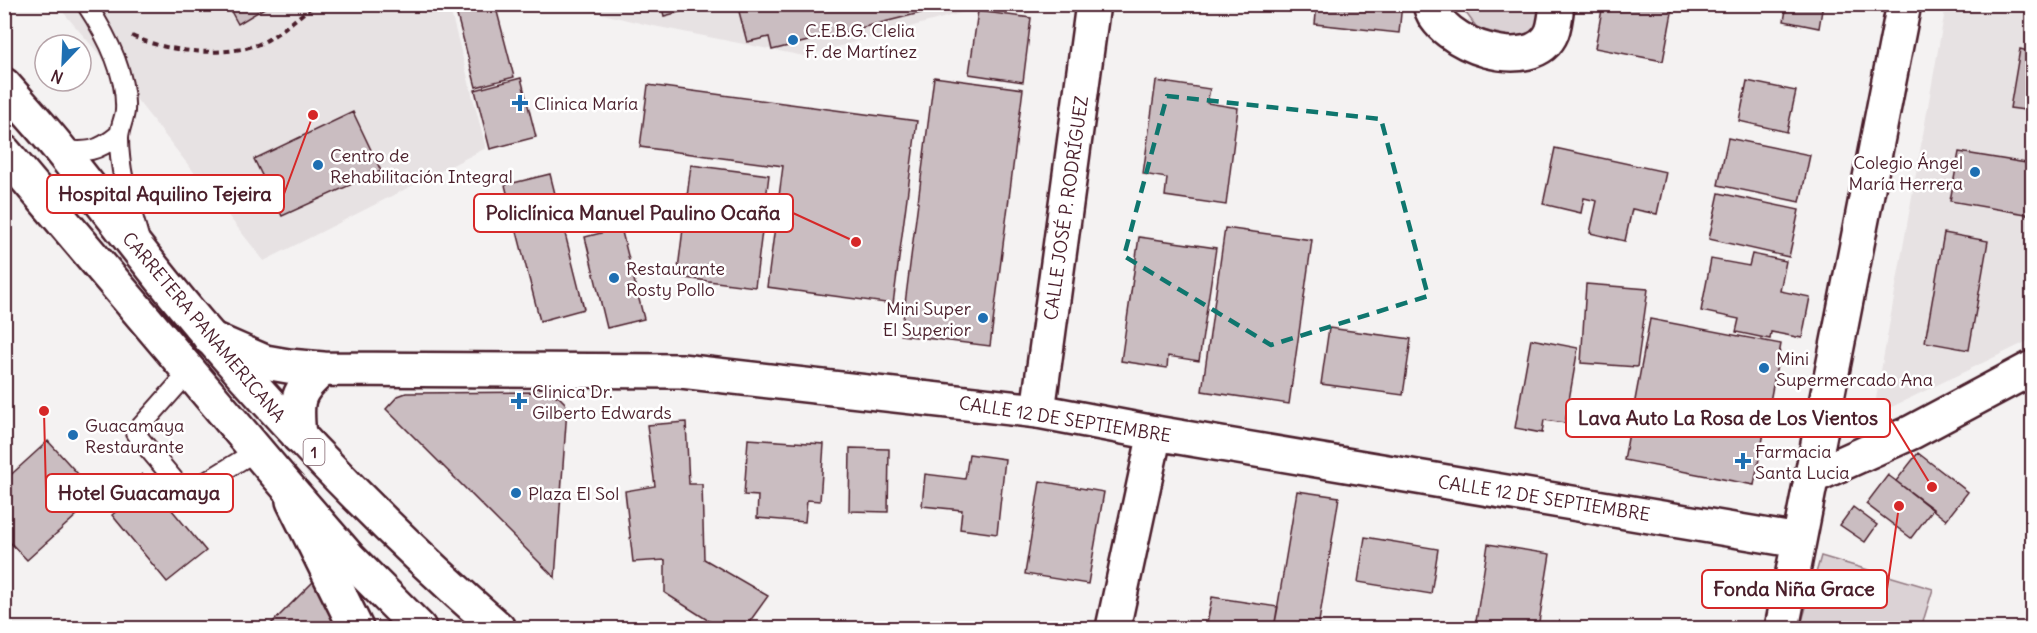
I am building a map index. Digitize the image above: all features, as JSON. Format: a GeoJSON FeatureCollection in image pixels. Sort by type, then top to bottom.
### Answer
{"type":"FeatureCollection","features":[{"type":"Feature","properties":{"kind":"main road","name":"CALLE JOSÉ P. RODRÍGUEZ"},"geometry":{"type":"LineString","coordinates":[[1038,411],[1093,4]]}},
{"type":"Feature","properties":{"kind":"main road"},"geometry":{"type":"LineString","coordinates":[[1430,4],[1440,22],[1462,42],[1488,50],[1516,54],[1537,49],[1552,33],[1557,4]]}},
{"type":"Feature","properties":{"kind":"main road"},"geometry":{"type":"LineString","coordinates":[[1782,628],[1904,4]]}},
{"type":"Feature","properties":{"kind":"main road","name":"CARRETERA PANAMERICANA"},"geometry":{"type":"LineString","coordinates":[[4,85],[60,150],[145,260],[210,338],[299,437],[450,587],[498,628]]}},
{"type":"Feature","properties":{"kind":"main road"},"geometry":{"type":"LineString","coordinates":[[4,116],[20,131],[40,144],[60,150]]}},
{"type":"Feature","properties":{"kind":"main road","name":"1"},"geometry":{"type":"LineString","coordinates":[[4,152],[350,559],[419,628]]}},
{"type":"Feature","properties":{"kind":"main road","name":"CALLE 12 DE SEPTIEMBRE"},"geometry":{"type":"LineString","coordinates":[[210,338],[265,362],[288,366],[323,369],[681,371],[1038,411],[1155,433],[1799,541]]}},
{"type":"Feature","properties":{"kind":"main road"},"geometry":{"type":"LineString","coordinates":[[1812,477],[1912,432],[2032,368]]}},
{"type":"Feature","properties":{"kind":"main road"},"geometry":{"type":"LineString","coordinates":[[299,437],[297,412],[299,396],[308,381],[323,369]]}},
{"type":"Feature","properties":{"kind":"main road"},"geometry":{"type":"LineString","coordinates":[[1113,628],[1155,433]]}},
{"type":"Feature","properties":{"kind":"main road"},"geometry":{"type":"LineString","coordinates":[[283,481],[356,628]]}},
{"type":"Feature","properties":{"kind":"lane"},"geometry":{"type":"LineString","coordinates":[[86,4],[111,47],[122,81],[125,112],[118,135],[121,168],[145,260]]}},
{"type":"Feature","properties":{"kind":"lane"},"geometry":{"type":"LineString","coordinates":[[60,150],[85,152],[104,147],[118,135]]}},
{"type":"Feature","properties":{"kind":"lane"},"geometry":{"type":"LineString","coordinates":[[189,372],[135,433],[171,477],[186,494],[256,451]]}},
{"type":"Feature","properties":{"kind":"path"},"geometry":{"type":"LineString","coordinates":[[131,35],[147,42],[205,52],[239,49],[260,44],[315,4]]}},
{"type":"Feature","properties":{"kind":"highlighted area"},"geometry":{"type":"Polygon","coordinates":[[[1167,96],[1381,119],[1428,296],[1271,345],[1124,256],[1167,96]]]}},
{"type":"Feature","properties":{"kind":"shaded area"},"geometry":{"type":"Polygon","coordinates":[[[57,5],[449,5],[486,148],[264,261],[93,47],[93,33],[81,33],[57,5]]]}},
{"type":"Feature","properties":{"kind":"shaded area","name":"C.E.B.G. Clelia F. de Martínez"},"geometry":{"type":"Polygon","coordinates":[[[566,5],[990,5],[804,56],[644,24],[566,5]]]}},
{"type":"Feature","properties":{"kind":"shaded area"},"geometry":{"type":"Polygon","coordinates":[[[1460,5],[1545,5],[1541,25],[1523,39],[1478,29],[1460,5]]]}},
{"type":"Feature","properties":{"kind":"shaded area","name":"Colegio Ángel María Herrera"},"geometry":{"type":"Polygon","coordinates":[[[1946,5],[2032,5],[2032,339],[1873,416],[1946,5]]]}},
{"type":"Feature","properties":{"kind":"shaded area"},"geometry":{"type":"Polygon","coordinates":[[[1821,556],[1933,589],[1921,628],[1800,628],[1821,556]]]}},
{"type":"Feature","properties":{"kind":"building"},"geometry":{"type":"Polygon","coordinates":[[[227,4],[271,4],[238,24],[227,4]]]}},
{"type":"Feature","properties":{"kind":"building"},"geometry":{"type":"Polygon","coordinates":[[[454,4],[495,4],[514,77],[476,87],[454,4]]]}},
{"type":"Feature","properties":{"kind":"building"},"geometry":{"type":"Polygon","coordinates":[[[661,4],[710,4],[664,16],[661,4]]]}},
{"type":"Feature","properties":{"kind":"building"},"geometry":{"type":"Polygon","coordinates":[[[737,4],[956,4],[772,50],[769,37],[747,42],[737,4]]]}},
{"type":"Feature","properties":{"kind":"building"},"geometry":{"type":"Polygon","coordinates":[[[1317,4],[1402,4],[1399,33],[1315,24],[1317,4]]]}},
{"type":"Feature","properties":{"kind":"building"},"geometry":{"type":"Polygon","coordinates":[[[1603,4],[1658,4],[1673,7],[1663,61],[1595,48],[1603,4]]]}},
{"type":"Feature","properties":{"kind":"building"},"geometry":{"type":"Polygon","coordinates":[[[1787,4],[1823,4],[1819,28],[1784,21],[1787,4]]]}},
{"type":"Feature","properties":{"kind":"building"},"geometry":{"type":"Polygon","coordinates":[[[978,11],[1031,18],[1023,82],[969,74],[978,11]]]}},
{"type":"Feature","properties":{"kind":"building"},"geometry":{"type":"Polygon","coordinates":[[[2020,49],[2032,52],[2032,111],[2010,108],[2020,49]]]}},
{"type":"Feature","properties":{"kind":"building"},"geometry":{"type":"Polygon","coordinates":[[[934,77],[1023,89],[990,346],[901,335],[934,77]]]}},
{"type":"Feature","properties":{"kind":"building"},"geometry":{"type":"Polygon","coordinates":[[[521,78],[536,137],[490,149],[475,90],[521,78]]]}},
{"type":"Feature","properties":{"kind":"building"},"geometry":{"type":"Polygon","coordinates":[[[1156,81],[1210,89],[1207,103],[1238,108],[1226,205],[1165,196],[1167,178],[1143,174],[1156,81]]]}},
{"type":"Feature","properties":{"kind":"building"},"geometry":{"type":"Polygon","coordinates":[[[1747,81],[1796,91],[1787,132],[1739,121],[1747,81]]]}},
{"type":"Feature","properties":{"kind":"building"},"geometry":{"type":"Polygon","coordinates":[[[648,85],[917,121],[893,304],[767,287],[783,166],[640,147],[648,85]]]}},
{"type":"Feature","properties":{"kind":"building","name":"Centro de Rehabilitación Integral"},"geometry":{"type":"Polygon","coordinates":[[[353,112],[381,171],[282,216],[254,159],[353,112]]]}},
{"type":"Feature","properties":{"kind":"building"},"geometry":{"type":"Polygon","coordinates":[[[1728,138],[1810,155],[1800,202],[1718,185],[1728,138]]]}},
{"type":"Feature","properties":{"kind":"building"},"geometry":{"type":"Polygon","coordinates":[[[1555,148],[1666,172],[1657,214],[1632,209],[1625,241],[1590,233],[1597,201],[1584,198],[1581,213],[1543,204],[1555,148]]]}},
{"type":"Feature","properties":{"kind":"building"},"geometry":{"type":"Polygon","coordinates":[[[1959,152],[2032,164],[2032,215],[1950,201],[1959,152]]]}},
{"type":"Feature","properties":{"kind":"building"},"geometry":{"type":"Polygon","coordinates":[[[691,165],[769,175],[755,287],[677,277],[691,165]]]}},
{"type":"Feature","properties":{"kind":"building"},"geometry":{"type":"Polygon","coordinates":[[[550,174],[584,309],[540,321],[505,185],[550,174]]]}},
{"type":"Feature","properties":{"kind":"building"},"geometry":{"type":"Polygon","coordinates":[[[1719,193],[1799,210],[1789,257],[1709,239],[1719,193]]]}},
{"type":"Feature","properties":{"kind":"building","name":"Restaurante Rosty Pollo"},"geometry":{"type":"Polygon","coordinates":[[[621,228],[644,319],[607,328],[585,237],[621,228]]]}},
{"type":"Feature","properties":{"kind":"building"},"geometry":{"type":"Polygon","coordinates":[[[1225,228],[1312,240],[1289,404],[1202,391],[1225,228]]]}},
{"type":"Feature","properties":{"kind":"building"},"geometry":{"type":"Polygon","coordinates":[[[1944,233],[1988,241],[1969,350],[1925,342],[1944,233]]]}},
{"type":"Feature","properties":{"kind":"building"},"geometry":{"type":"Polygon","coordinates":[[[1139,237],[1216,248],[1199,361],[1168,356],[1167,368],[1121,361],[1139,237]]]}},
{"type":"Feature","properties":{"kind":"building"},"geometry":{"type":"Polygon","coordinates":[[[1752,254],[1786,261],[1780,291],[1810,297],[1802,338],[1771,332],[1770,339],[1736,332],[1739,319],[1701,311],[1711,259],[1749,266],[1752,254]]]}},
{"type":"Feature","properties":{"kind":"building"},"geometry":{"type":"Polygon","coordinates":[[[1586,284],[1648,289],[1637,367],[1581,363],[1586,284]]]}},
{"type":"Feature","properties":{"kind":"building"},"geometry":{"type":"Polygon","coordinates":[[[1650,319],[1781,344],[1754,485],[1624,460],[1650,319]]]}},
{"type":"Feature","properties":{"kind":"building"},"geometry":{"type":"Polygon","coordinates":[[[1329,328],[1411,339],[1403,395],[1321,384],[1329,328]]]}},
{"type":"Feature","properties":{"kind":"building"},"geometry":{"type":"Polygon","coordinates":[[[1531,339],[1578,348],[1565,423],[1544,420],[1542,433],[1515,428],[1531,339]]]}},
{"type":"Feature","properties":{"kind":"building","name":"Plaza El Sol"},"geometry":{"type":"Polygon","coordinates":[[[545,392],[559,397],[567,409],[555,578],[386,409],[398,396],[406,393],[545,392]]]}},
{"type":"Feature","properties":{"kind":"building"},"geometry":{"type":"Polygon","coordinates":[[[686,422],[689,484],[702,484],[704,559],[768,596],[745,628],[720,628],[665,593],[665,560],[633,562],[625,491],[655,486],[647,425],[686,422]]]}},
{"type":"Feature","properties":{"kind":"building"},"geometry":{"type":"Polygon","coordinates":[[[748,439],[824,444],[820,501],[807,500],[805,522],[757,518],[758,496],[744,495],[748,439]]]}},
{"type":"Feature","properties":{"kind":"building"},"geometry":{"type":"Polygon","coordinates":[[[48,441],[98,496],[27,560],[4,536],[4,481],[48,441]]]}},
{"type":"Feature","properties":{"kind":"building"},"geometry":{"type":"Polygon","coordinates":[[[850,448],[889,449],[888,512],[849,511],[850,448]]]}},
{"type":"Feature","properties":{"kind":"building"},"geometry":{"type":"Polygon","coordinates":[[[1918,453],[1968,492],[1946,520],[1896,481],[1918,453]]]}},
{"type":"Feature","properties":{"kind":"building"},"geometry":{"type":"Polygon","coordinates":[[[969,454],[1005,459],[997,534],[960,529],[962,510],[922,506],[925,474],[965,479],[969,454]]]}},
{"type":"Feature","properties":{"kind":"building"},"geometry":{"type":"Polygon","coordinates":[[[142,474],[206,551],[167,582],[112,515],[125,504],[117,495],[142,474]]]}},
{"type":"Feature","properties":{"kind":"building"},"geometry":{"type":"Polygon","coordinates":[[[1888,475],[1933,509],[1911,538],[1866,504],[1888,475]]]}},
{"type":"Feature","properties":{"kind":"building"},"geometry":{"type":"Polygon","coordinates":[[[1040,481],[1104,492],[1088,584],[1025,574],[1040,481]]]}},
{"type":"Feature","properties":{"kind":"building"},"geometry":{"type":"Polygon","coordinates":[[[1297,491],[1339,497],[1318,628],[1274,628],[1297,491]]]}},
{"type":"Feature","properties":{"kind":"building"},"geometry":{"type":"Polygon","coordinates":[[[1853,507],[1877,525],[1865,542],[1840,525],[1853,507]]]}},
{"type":"Feature","properties":{"kind":"building"},"geometry":{"type":"Polygon","coordinates":[[[1365,537],[1438,549],[1431,594],[1358,582],[1365,537]]]}},
{"type":"Feature","properties":{"kind":"building"},"geometry":{"type":"Polygon","coordinates":[[[1488,544],[1550,554],[1538,628],[1475,628],[1488,544]]]}},
{"type":"Feature","properties":{"kind":"building"},"geometry":{"type":"Polygon","coordinates":[[[314,581],[339,628],[271,628],[270,625],[314,581]]]}},
{"type":"Feature","properties":{"kind":"building"},"geometry":{"type":"Polygon","coordinates":[[[1212,597],[1278,607],[1274,628],[1206,628],[1212,597]]]}},
{"type":"Feature","properties":{"kind":"place","name":"C.E.B.G. Clelia F. de Martínez"},"geometry":{"type":"Point","coordinates":[793,40]}},
{"type":"Feature","properties":{"kind":"place","name":"Clinica María"},"geometry":{"type":"Point","coordinates":[520,103]}},
{"type":"Feature","properties":{"kind":"place","name":"Hospital Aquilino Tejeira"},"geometry":{"type":"Point","coordinates":[313,115]}},
{"type":"Feature","properties":{"kind":"place","name":"Centro de Rehabilitación Integral"},"geometry":{"type":"Point","coordinates":[318,165]}},
{"type":"Feature","properties":{"kind":"place","name":"Colegio Ángel María Herrera"},"geometry":{"type":"Point","coordinates":[1975,172]}},
{"type":"Feature","properties":{"kind":"place","name":"Policlínica Manuel Paulino Ocaña"},"geometry":{"type":"Point","coordinates":[856,242]}},
{"type":"Feature","properties":{"kind":"place","name":"Restaurante Rosty Pollo"},"geometry":{"type":"Point","coordinates":[614,278]}},
{"type":"Feature","properties":{"kind":"place","name":"Mini Super El Superior"},"geometry":{"type":"Point","coordinates":[983,318]}},
{"type":"Feature","properties":{"kind":"place","name":"Mini Supermercado Ana"},"geometry":{"type":"Point","coordinates":[1764,368]}},
{"type":"Feature","properties":{"kind":"place","name":"Clinica Dr. Gilberto Edwards"},"geometry":{"type":"Point","coordinates":[519,401]}},
{"type":"Feature","properties":{"kind":"place","name":"Hotel Guacamaya"},"geometry":{"type":"Point","coordinates":[44,411]}},
{"type":"Feature","properties":{"kind":"place","name":"Guacamaya Restaurante"},"geometry":{"type":"Point","coordinates":[73,435]}},
{"type":"Feature","properties":{"kind":"place","name":"Farmacia Santa Lucia"},"geometry":{"type":"Point","coordinates":[1743,461]}},
{"type":"Feature","properties":{"kind":"place","name":"Lava Auto La Rosa de Los Vientos"},"geometry":{"type":"Point","coordinates":[1932,487]}},
{"type":"Feature","properties":{"kind":"place","name":"Plaza El Sol"},"geometry":{"type":"Point","coordinates":[516,493]}},
{"type":"Feature","properties":{"kind":"place","name":"Fonda Niña Grace"},"geometry":{"type":"Point","coordinates":[1899,506]}}]}
